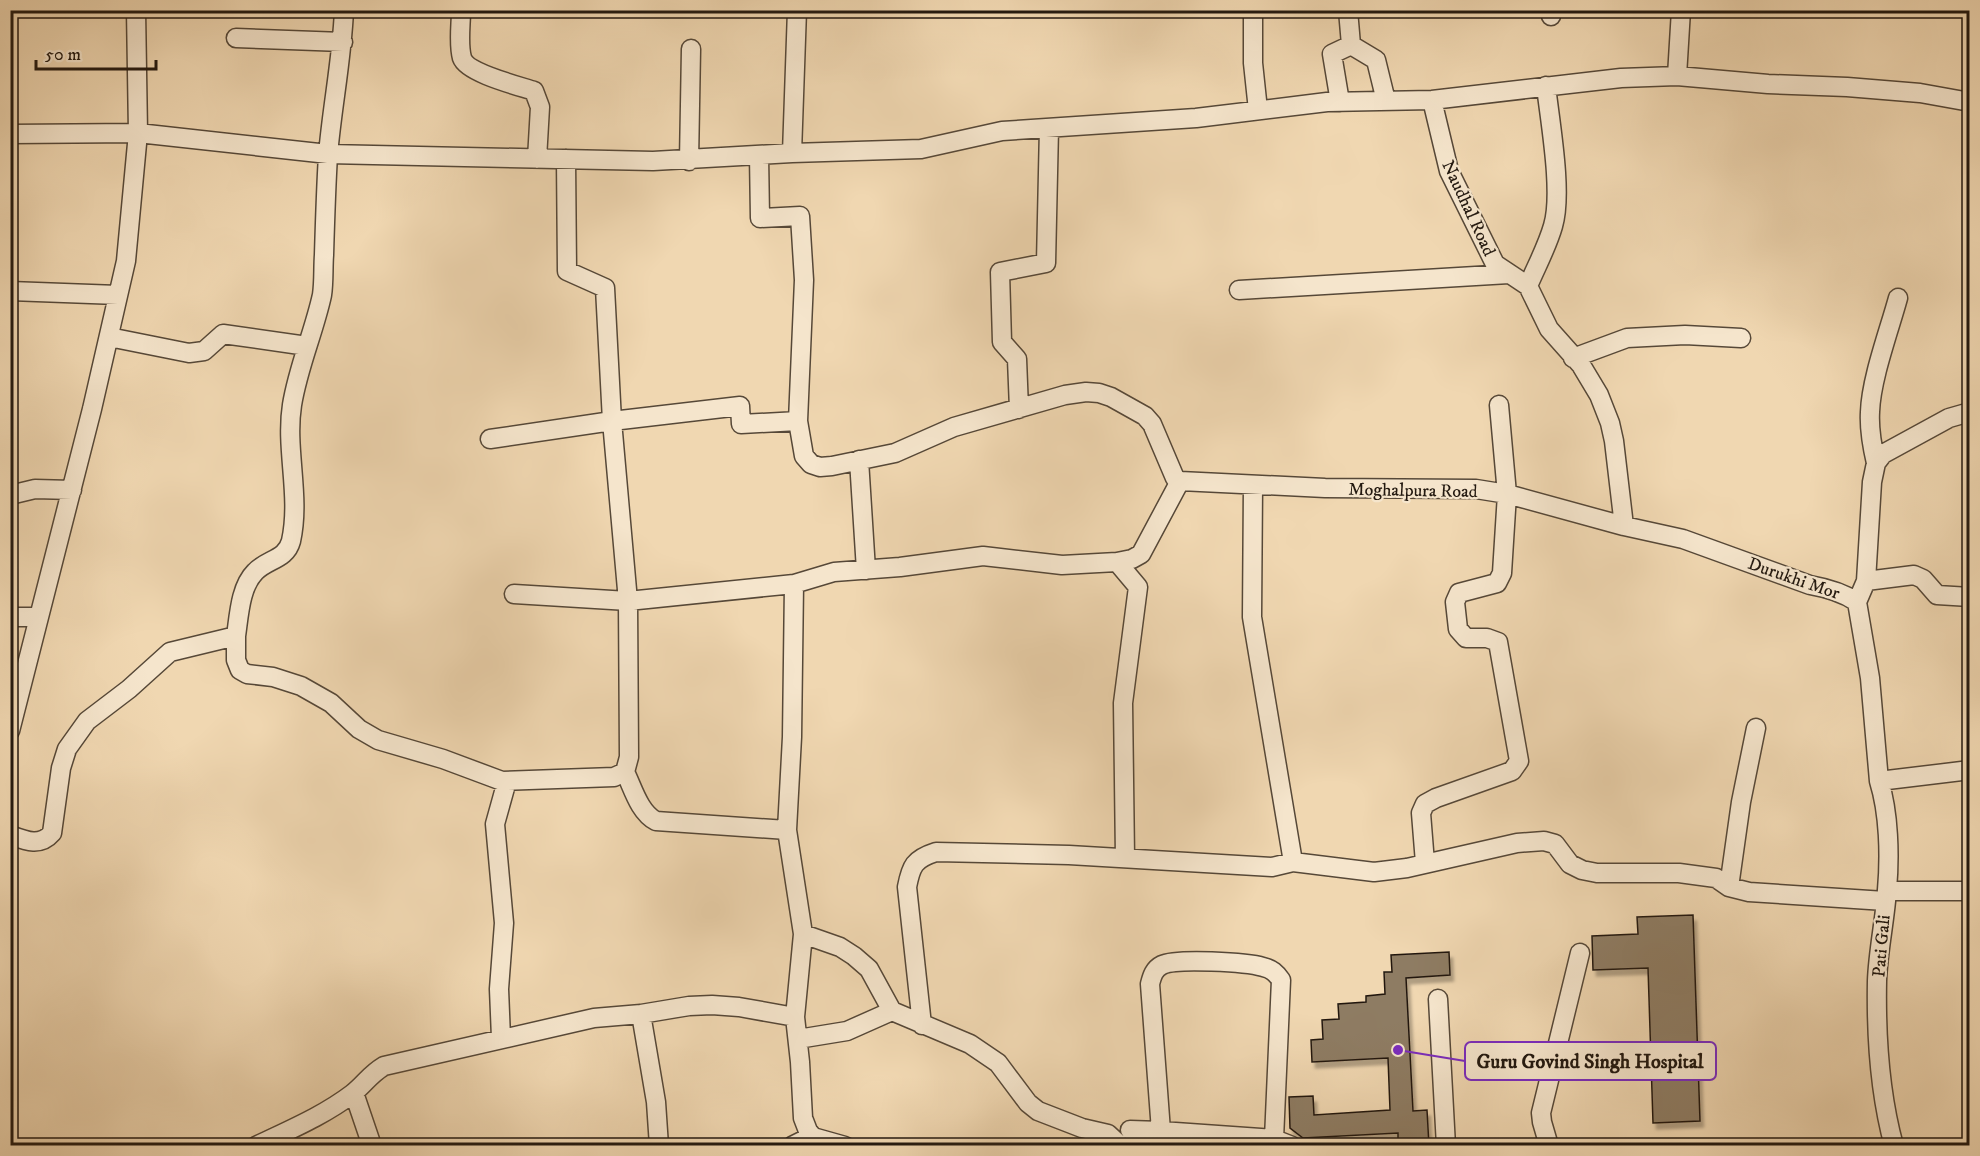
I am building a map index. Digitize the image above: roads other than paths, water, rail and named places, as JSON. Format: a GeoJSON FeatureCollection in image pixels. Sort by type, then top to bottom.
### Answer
{"type":"FeatureCollection","features":[{"type":"Feature","properties":{"kind":"street"},"geometry":{"type":"LineString","coordinates":[[10,731],[72,490],[126,261],[138,133],[136,10]]}},
{"type":"Feature","properties":{"kind":"street"},"geometry":{"type":"LineString","coordinates":[[344,10],[328,154],[322,293],[292,406],[294,516],[291,540],[282,556],[261,566],[247,583],[236,636],[236,660],[240,670],[247,674],[273,677],[301,686],[331,703],[358,729],[378,740],[443,759],[502,781],[614,777],[625,772]]}},
{"type":"Feature","properties":{"kind":"street"},"geometry":{"type":"LineString","coordinates":[[461,10],[461,47],[465,64],[489,76],[534,91],[540,107],[537,159]]}},
{"type":"Feature","properties":{"kind":"street"},"geometry":{"type":"LineString","coordinates":[[792,153],[797,10]]}},
{"type":"Feature","properties":{"kind":"street"},"geometry":{"type":"LineString","coordinates":[[1253,10],[1253,63],[1258,110]]}},
{"type":"Feature","properties":{"kind":"street"},"geometry":{"type":"LineString","coordinates":[[1348,10],[1351,45]]}},
{"type":"Feature","properties":{"kind":"street"},"geometry":{"type":"LineString","coordinates":[[1677,76],[1681,10]]}},
{"type":"Feature","properties":{"kind":"street"},"geometry":{"type":"LineString","coordinates":[[236,38],[342,42]]}},
{"type":"Feature","properties":{"kind":"street"},"geometry":{"type":"LineString","coordinates":[[1340,102],[1332,54],[1351,45]]}},
{"type":"Feature","properties":{"kind":"street"},"geometry":{"type":"LineString","coordinates":[[1351,45],[1376,60],[1386,101]]}},
{"type":"Feature","properties":{"kind":"street"},"geometry":{"type":"LineString","coordinates":[[689,161],[691,49]]}},
{"type":"Feature","properties":{"kind":"street"},"geometry":{"type":"LineString","coordinates":[[10,134],[138,133],[328,154],[689,161],[792,153],[921,149],[1002,131],[1196,118],[1340,102],[1432,100],[1621,78],[1677,76],[1910,92],[1970,102]]}},
{"type":"Feature","properties":{"kind":"street"},"geometry":{"type":"LineString","coordinates":[[1546,86],[1556,211],[1553,226],[1528,286],[1549,329],[1581,365],[1599,395],[1610,423],[1624,526]]}},
{"type":"Feature","properties":{"kind":"street","name":"Naudhal Road"},"geometry":{"type":"LineString","coordinates":[[1432,100],[1449,171],[1495,264],[1528,286]]}},
{"type":"Feature","properties":{"kind":"street"},"geometry":{"type":"LineString","coordinates":[[1019,409],[1017,358],[1002,342],[1000,272],[1046,263],[1049,128]]}},
{"type":"Feature","properties":{"kind":"street"},"geometry":{"type":"LineString","coordinates":[[514,594],[628,601],[794,584],[834,572],[900,567],[983,556],[1062,565],[1117,562],[1132,559],[1141,554],[1188,482],[1175,478],[1152,424],[1145,416],[1111,397],[1086,392],[1065,395],[954,427],[895,453],[832,466],[820,467],[811,464],[804,456],[798,421],[804,280],[800,216],[760,218],[759,155]]}},
{"type":"Feature","properties":{"kind":"street"},"geometry":{"type":"LineString","coordinates":[[566,159],[567,271],[605,288],[612,421],[628,601],[629,757],[625,772],[642,808],[648,817],[656,821],[787,830]]}},
{"type":"Feature","properties":{"kind":"street"},"geometry":{"type":"LineString","coordinates":[[1239,290],[1509,274]]}},
{"type":"Feature","properties":{"kind":"street"},"geometry":{"type":"LineString","coordinates":[[10,291],[118,295]]}},
{"type":"Feature","properties":{"kind":"street"},"geometry":{"type":"LineString","coordinates":[[1857,602],[1866,581],[1872,482],[1876,463],[1871,442],[1870,411],[1873,389],[1898,297]]}},
{"type":"Feature","properties":{"kind":"street"},"geometry":{"type":"LineString","coordinates":[[109,337],[189,353],[204,351],[223,334],[307,346]]}},
{"type":"Feature","properties":{"kind":"street"},"geometry":{"type":"LineString","coordinates":[[1574,358],[1627,338],[1685,334],[1741,338]]}},
{"type":"Feature","properties":{"kind":"street"},"geometry":{"type":"LineString","coordinates":[[1425,863],[1421,813],[1425,804],[1512,771],[1519,760],[1497,642],[1487,638],[1466,638],[1458,629],[1455,602],[1458,593],[1497,584],[1502,573],[1507,494],[1499,405]]}},
{"type":"Feature","properties":{"kind":"street"},"geometry":{"type":"LineString","coordinates":[[490,439],[612,421],[740,406],[741,424],[798,421]]}},
{"type":"Feature","properties":{"kind":"street"},"geometry":{"type":"LineString","coordinates":[[1876,463],[1883,454],[1949,418],[1970,412]]}},
{"type":"Feature","properties":{"kind":"street"},"geometry":{"type":"LineString","coordinates":[[859,460],[866,570]]}},
{"type":"Feature","properties":{"kind":"street","name":"Moghalpura Road"},"geometry":{"type":"LineString","coordinates":[[1188,482],[1325,488],[1476,489],[1507,494],[1624,526]]}},
{"type":"Feature","properties":{"kind":"street"},"geometry":{"type":"LineString","coordinates":[[1253,485],[1252,617],[1293,862]]}},
{"type":"Feature","properties":{"kind":"street"},"geometry":{"type":"LineString","coordinates":[[10,495],[35,489],[72,490]]}},
{"type":"Feature","properties":{"kind":"street","name":"Durukhi Mor"},"geometry":{"type":"LineString","coordinates":[[1624,526],[1683,539],[1810,585],[1831,589],[1857,602],[1870,678],[1875,747]]}},
{"type":"Feature","properties":{"kind":"street"},"geometry":{"type":"LineString","coordinates":[[1117,562],[1138,587],[1123,703],[1125,858]]}},
{"type":"Feature","properties":{"kind":"street"},"geometry":{"type":"LineString","coordinates":[[1866,581],[1914,575],[1923,579],[1937,595],[1970,597]]}},
{"type":"Feature","properties":{"kind":"street"},"geometry":{"type":"LineString","coordinates":[[794,584],[792,737],[787,830],[803,934],[795,1017],[803,1118],[813,1137],[844,1146]]}},
{"type":"Feature","properties":{"kind":"street"},"geometry":{"type":"LineString","coordinates":[[10,617],[39,617]]}},
{"type":"Feature","properties":{"kind":"street"},"geometry":{"type":"LineString","coordinates":[[10,836],[27,842],[38,842],[52,833],[61,768],[67,749],[87,721],[129,689],[170,652],[236,636]]}},
{"type":"Feature","properties":{"kind":"street"},"geometry":{"type":"LineString","coordinates":[[1729,887],[1741,802],[1756,728]]}},
{"type":"Feature","properties":{"kind":"street","name":"Pati Gali"},"geometry":{"type":"LineString","coordinates":[[1875,747],[1887,831],[1886,896],[1877,981],[1882,1089],[1894,1146]]}},
{"type":"Feature","properties":{"kind":"street"},"geometry":{"type":"LineString","coordinates":[[1879,781],[1970,770]]}},
{"type":"Feature","properties":{"kind":"street"},"geometry":{"type":"LineString","coordinates":[[501,1038],[499,989],[504,923],[495,824],[505,788],[502,781]]}},
{"type":"Feature","properties":{"kind":"street"},"geometry":{"type":"LineString","coordinates":[[922,1025],[908,887],[910,873],[915,862],[925,855],[936,852],[1125,858],[1272,867],[1293,862],[1364,872],[1407,868],[1517,843],[1544,841],[1555,844],[1570,864],[1582,870],[1597,873],[1679,873],[1716,879],[1729,887],[1749,892],[1886,896],[1970,891]]}},
{"type":"Feature","properties":{"kind":"street"},"geometry":{"type":"LineString","coordinates":[[803,934],[840,947],[854,956],[869,969],[892,1011],[970,1044],[998,1063],[1028,1103],[1038,1111],[1082,1128],[1125,1138],[1161,1131],[1274,1139],[1292,1146]]}},
{"type":"Feature","properties":{"kind":"street"},"geometry":{"type":"LineString","coordinates":[[1549,1146],[1541,1113],[1580,953]]}},
{"type":"Feature","properties":{"kind":"street"},"geometry":{"type":"LineString","coordinates":[[1161,1131],[1150,984],[1152,975],[1159,966],[1172,961],[1193,960],[1263,966],[1275,972],[1281,980],[1274,1139]]}},
{"type":"Feature","properties":{"kind":"street"},"geometry":{"type":"LineString","coordinates":[[1438,999],[1446,1146]]}},
{"type":"Feature","properties":{"kind":"street"},"geometry":{"type":"LineString","coordinates":[[256,1146],[312,1119],[354,1093],[370,1075],[384,1066],[594,1018],[641,1014],[689,1006],[740,1007],[795,1017]]}},
{"type":"Feature","properties":{"kind":"street"},"geometry":{"type":"LineString","coordinates":[[798,1040],[847,1031],[892,1011]]}},
{"type":"Feature","properties":{"kind":"street"},"geometry":{"type":"LineString","coordinates":[[641,1014],[656,1102],[659,1146]]}},
{"type":"Feature","properties":{"kind":"street"},"geometry":{"type":"LineString","coordinates":[[354,1093],[372,1146]]}},
{"type":"Feature","properties":{"kind":"place","name":"Guru Govind Singh Hospital"},"geometry":{"type":"Point","coordinates":[1398,1050]}}]}
